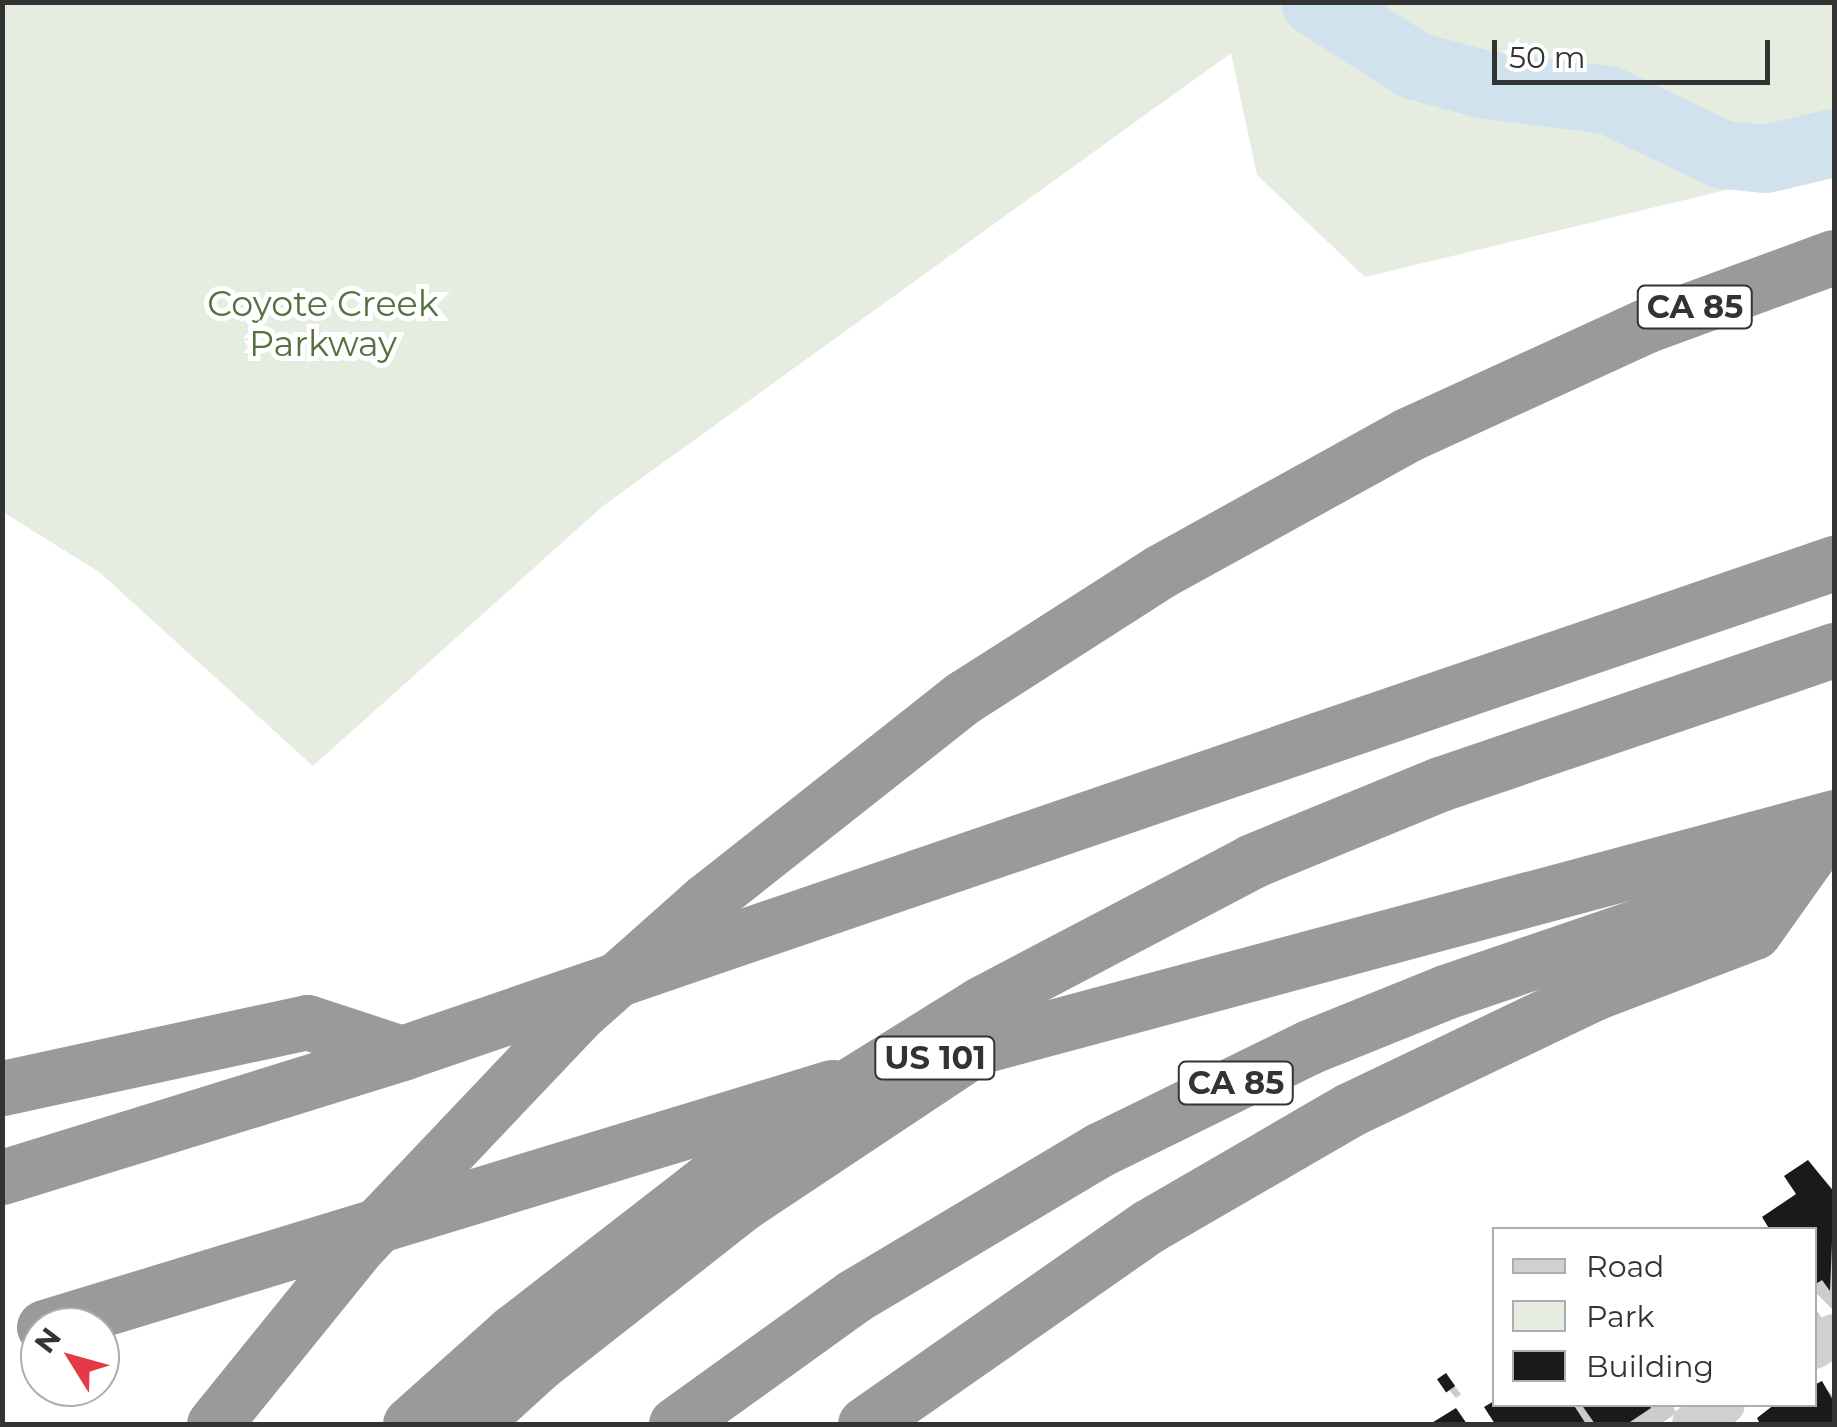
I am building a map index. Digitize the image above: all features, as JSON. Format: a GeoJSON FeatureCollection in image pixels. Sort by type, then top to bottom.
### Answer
{"type":"FeatureCollection","features":[{"type":"Feature","properties":{"kind":"highway","name":"CA 85"},"geometry":{"type":"LineString","coordinates":[[214,1424],[372,1230],[576,1016],[708,899],[964,697],[1292,494],[1558,362],[1834,257]]}},
{"type":"Feature","properties":{"kind":"highway"},"geometry":{"type":"LineString","coordinates":[[2,1177],[402,1052],[1834,563]]}},
{"type":"Feature","properties":{"kind":"highway"},"geometry":{"type":"LineString","coordinates":[[410,1424],[798,1164],[1028,1016],[1448,802],[1834,650]]}},
{"type":"Feature","properties":{"kind":"highway"},"geometry":{"type":"LineString","coordinates":[[1448,802],[1834,689]]}},
{"type":"Feature","properties":{"kind":"highway","name":"CA 85"},"geometry":{"type":"LineString","coordinates":[[676,1424],[854,1296],[1099,1150],[1309,1047],[1445,992],[1714,900],[1834,818]]}},
{"type":"Feature","properties":{"kind":"highway"},"geometry":{"type":"LineString","coordinates":[[866,1424],[1133,1236],[1350,1108],[1594,993],[1754,932],[1834,818]]}},
{"type":"Feature","properties":{"kind":"highway","name":"US 101"},"geometry":{"type":"LineString","coordinates":[[110,1307],[656,1138],[1209,980],[1834,818]]}},
{"type":"Feature","properties":{"kind":"highway"},"geometry":{"type":"LineString","coordinates":[[2,1088],[307,1022],[402,1052]]}},
{"type":"Feature","properties":{"kind":"highway"},"geometry":{"type":"LineString","coordinates":[[472,1424],[526,1348]]}},
{"type":"Feature","properties":{"kind":"street"},"geometry":{"type":"LineString","coordinates":[[1693,1424],[1719,1407]]}},
{"type":"Feature","properties":{"kind":"green space","name":"Coyote Creek Parkway"},"geometry":{"type":"Polygon","coordinates":[[[2,3],[1834,3],[1834,164],[1365,277],[1257,175],[1231,53],[603,506],[313,766],[99,572],[3,512],[2,3]]]}},
{"type":"Feature","properties":{"kind":"building"},"geometry":{"type":"Polygon","coordinates":[[[1808,1160],[1834,1192],[1830,1291],[1822,1280],[1817,1283],[1817,1227],[1768,1227],[1762,1217],[1796,1194],[1784,1176],[1808,1160]]]}},
{"type":"Feature","properties":{"kind":"building"},"geometry":{"type":"Polygon","coordinates":[[[1446,1373],[1455,1386],[1446,1392],[1437,1379],[1446,1373]]]}},
{"type":"Feature","properties":{"kind":"building"},"geometry":{"type":"Polygon","coordinates":[[[1822,1381],[1834,1402],[1834,1424],[1760,1424],[1757,1418],[1771,1407],[1817,1407],[1817,1384],[1822,1381]]]}},
{"type":"Feature","properties":{"kind":"building"},"geometry":{"type":"Polygon","coordinates":[[[1492,1402],[1492,1407],[1575,1407],[1586,1424],[1495,1424],[1484,1407],[1492,1402]]]}},
{"type":"Feature","properties":{"kind":"building"},"geometry":{"type":"Polygon","coordinates":[[[1583,1407],[1651,1408],[1627,1424],[1595,1424],[1583,1407]]]}},
{"type":"Feature","properties":{"kind":"building"},"geometry":{"type":"Polygon","coordinates":[[[1456,1408],[1467,1424],[1430,1424],[1456,1408]]]}},
{"type":"Feature","properties":{"kind":"waterway"},"geometry":{"type":"LineString","coordinates":[[1315,2],[1415,66],[1486,85],[1608,100],[1723,155],[1765,159],[1834,143]]}}]}
